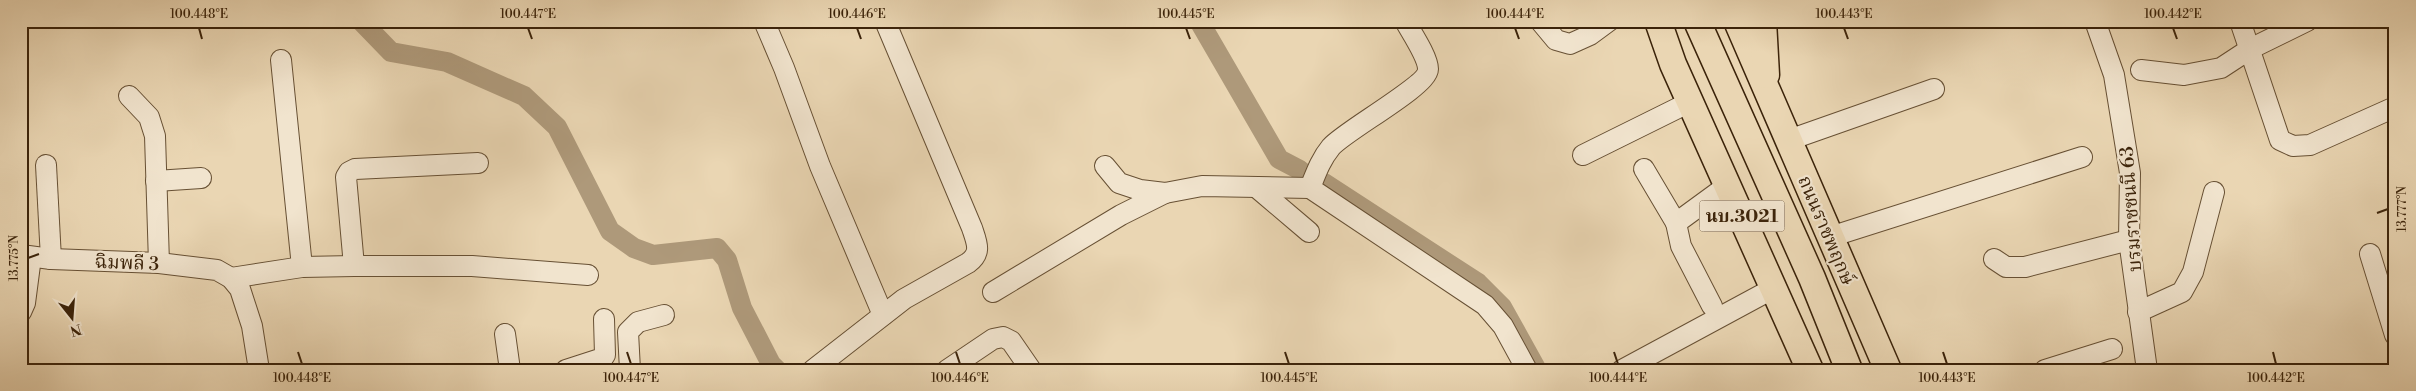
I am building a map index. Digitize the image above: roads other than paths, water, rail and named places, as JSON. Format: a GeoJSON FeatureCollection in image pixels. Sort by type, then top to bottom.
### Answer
{"type":"FeatureCollection","features":[{"type":"Feature","properties":{"kind":"main road"},"geometry":{"type":"LineString","coordinates":[[1646,21],[1673,64]]}},
{"type":"Feature","properties":{"kind":"main road","name":"นบ.3021"},"geometry":{"type":"LineString","coordinates":[[1658,21],[1673,64],[1810,370]]}},
{"type":"Feature","properties":{"kind":"main road"},"geometry":{"type":"LineString","coordinates":[[1697,21],[1812,278],[1849,370]]}},
{"type":"Feature","properties":{"kind":"main road","name":"ถนนราชพฤกษ์"},"geometry":{"type":"LineString","coordinates":[[1737,21],[1888,370]]}},
{"type":"Feature","properties":{"kind":"main road","name":"ถนนราชพฤกษ์"},"geometry":{"type":"LineString","coordinates":[[1763,21],[1767,91]]}},
{"type":"Feature","properties":{"kind":"main road"},"geometry":{"type":"LineString","coordinates":[[1870,330],[1899,370]]}},
{"type":"Feature","properties":{"kind":"street"},"geometry":{"type":"LineString","coordinates":[[764,21],[784,68],[820,166],[883,315]]}},
{"type":"Feature","properties":{"kind":"street"},"geometry":{"type":"LineString","coordinates":[[813,370],[904,299],[968,263],[975,257],[978,248],[972,228],[885,21]]}},
{"type":"Feature","properties":{"kind":"street"},"geometry":{"type":"LineString","coordinates":[[1310,188],[1318,167],[1331,147],[1425,77],[1428,70],[1425,60],[1405,21]]}},
{"type":"Feature","properties":{"kind":"street"},"geometry":{"type":"LineString","coordinates":[[1541,22],[1556,40],[1570,44],[1590,34],[1609,21]]}},
{"type":"Feature","properties":{"kind":"street","name":"บรมราชชนนี 63"},"geometry":{"type":"LineString","coordinates":[[2095,21],[2114,75],[2128,163],[2129,240],[2147,370]]}},
{"type":"Feature","properties":{"kind":"street"},"geometry":{"type":"LineString","coordinates":[[2240,21],[2280,140],[2293,146],[2310,145],[2395,107]]}},
{"type":"Feature","properties":{"kind":"street"},"geometry":{"type":"LineString","coordinates":[[2141,70],[2184,75],[2221,68],[2250,49],[2307,21]]}},
{"type":"Feature","properties":{"kind":"street"},"geometry":{"type":"LineString","coordinates":[[281,60],[302,268]]}},
{"type":"Feature","properties":{"kind":"street"},"geometry":{"type":"LineString","coordinates":[[1789,140],[1934,89]]}},
{"type":"Feature","properties":{"kind":"street"},"geometry":{"type":"LineString","coordinates":[[129,96],[149,117],[155,136],[159,263]]}},
{"type":"Feature","properties":{"kind":"street"},"geometry":{"type":"LineString","coordinates":[[1583,155],[1690,102]]}},
{"type":"Feature","properties":{"kind":"street"},"geometry":{"type":"LineString","coordinates":[[1830,237],[2082,157]]}},
{"type":"Feature","properties":{"kind":"street"},"geometry":{"type":"LineString","coordinates":[[354,266],[346,177],[348,172],[355,169],[478,163]]}},
{"type":"Feature","properties":{"kind":"street"},"geometry":{"type":"LineString","coordinates":[[46,165],[51,259]]}},
{"type":"Feature","properties":{"kind":"street"},"geometry":{"type":"LineString","coordinates":[[1105,166],[1119,183],[1140,190],[1165,193]]}},
{"type":"Feature","properties":{"kind":"street"},"geometry":{"type":"LineString","coordinates":[[1644,169],[1676,223],[1681,246],[1712,306]]}},
{"type":"Feature","properties":{"kind":"street"},"geometry":{"type":"LineString","coordinates":[[156,181],[202,178]]}},
{"type":"Feature","properties":{"kind":"street"},"geometry":{"type":"LineString","coordinates":[[1676,223],[1728,185]]}},
{"type":"Feature","properties":{"kind":"street"},"geometry":{"type":"LineString","coordinates":[[993,292],[1121,215],[1165,193],[1202,186],[1310,188],[1485,305],[1503,326],[1527,370]]}},
{"type":"Feature","properties":{"kind":"street"},"geometry":{"type":"LineString","coordinates":[[1256,187],[1309,232]]}},
{"type":"Feature","properties":{"kind":"street"},"geometry":{"type":"LineString","coordinates":[[2138,312],[2182,292],[2196,264],[2214,192]]}},
{"type":"Feature","properties":{"kind":"street"},"geometry":{"type":"LineString","coordinates":[[1994,259],[2006,267],[2025,267],[2129,240]]}},
{"type":"Feature","properties":{"kind":"street"},"geometry":{"type":"LineString","coordinates":[[2370,254],[2395,334]]}},
{"type":"Feature","properties":{"kind":"street"},"geometry":{"type":"LineString","coordinates":[[21,312],[25,303],[26,256]]}},
{"type":"Feature","properties":{"kind":"street","name":"ฉิมพลี 3"},"geometry":{"type":"LineString","coordinates":[[26,256],[51,259],[159,263],[206,268],[231,278]]}},
{"type":"Feature","properties":{"kind":"street"},"geometry":{"type":"LineString","coordinates":[[259,370],[246,303],[240,290],[231,278],[302,268],[354,266],[472,266],[588,275]]}},
{"type":"Feature","properties":{"kind":"street"},"geometry":{"type":"LineString","coordinates":[[1622,370],[1647,364],[1774,288]]}},
{"type":"Feature","properties":{"kind":"street"},"geometry":{"type":"LineString","coordinates":[[630,370],[628,332],[638,322],[664,315]]}},
{"type":"Feature","properties":{"kind":"street"},"geometry":{"type":"LineString","coordinates":[[566,370],[603,358],[605,355],[604,319]]}},
{"type":"Feature","properties":{"kind":"street"},"geometry":{"type":"LineString","coordinates":[[504,334],[510,370]]}},
{"type":"Feature","properties":{"kind":"street"},"geometry":{"type":"LineString","coordinates":[[946,370],[993,339],[1003,337],[1011,341],[1031,370]]}},
{"type":"Feature","properties":{"kind":"street"},"geometry":{"type":"LineString","coordinates":[[2045,370],[2112,349]]}},
{"type":"Feature","properties":{"kind":"waterway"},"geometry":{"type":"LineString","coordinates":[[361,21],[391,52],[447,62],[524,96],[557,127],[610,231],[634,248],[653,255],[717,248],[727,260],[742,308],[771,364],[777,370]]}},
{"type":"Feature","properties":{"kind":"waterway"},"geometry":{"type":"LineString","coordinates":[[1199,21],[1279,159],[1300,170]]}},
{"type":"Feature","properties":{"kind":"waterway"},"geometry":{"type":"LineString","coordinates":[[1324,183],[1478,283],[1502,307],[1537,370]]}}]}
